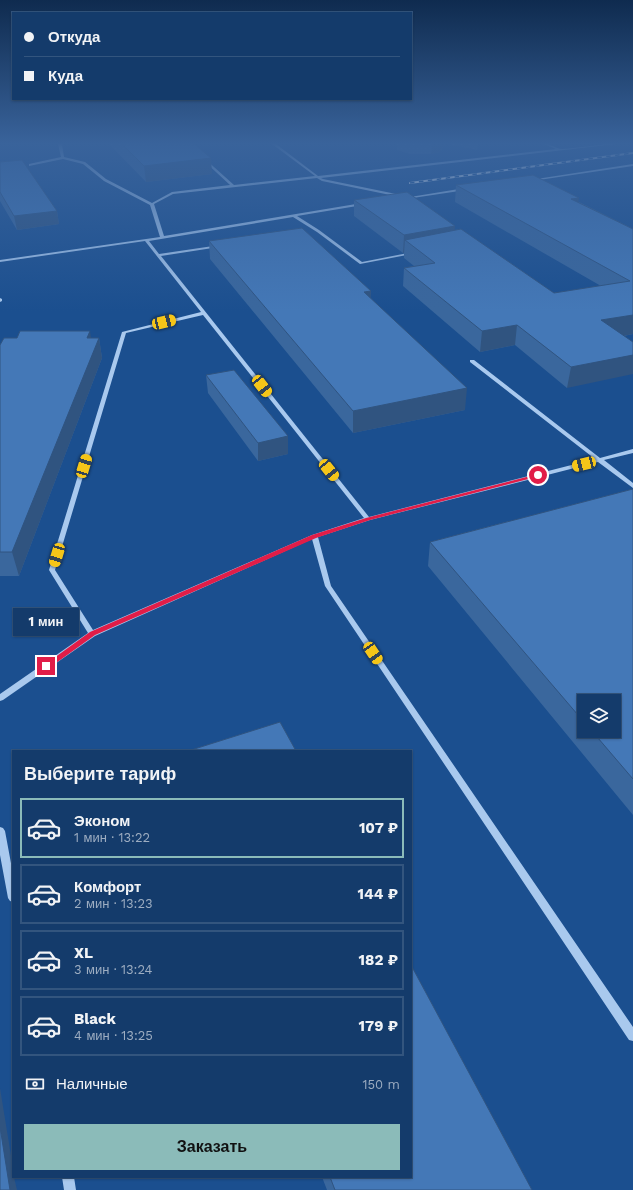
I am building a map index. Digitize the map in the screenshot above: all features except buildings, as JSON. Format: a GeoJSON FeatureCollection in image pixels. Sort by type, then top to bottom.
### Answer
{"type":"FeatureCollection","features":[{"type":"Feature","properties":{"kind":"lane"},"geometry":{"type":"LineString","coordinates":[[143,200],[152,204],[162,237]]}},
{"type":"Feature","properties":{"kind":"lane"},"geometry":{"type":"LineString","coordinates":[[152,204],[160,200]]}},
{"type":"Feature","properties":{"kind":"lane"},"geometry":{"type":"LineString","coordinates":[[0,261],[146,240],[293,214],[370,203]]}},
{"type":"Feature","properties":{"kind":"lane"},"geometry":{"type":"LineString","coordinates":[[293,214],[361,263],[414,253]]}},
{"type":"Feature","properties":{"kind":"lane"},"geometry":{"type":"LineString","coordinates":[[310,232],[318,231]]}},
{"type":"Feature","properties":{"kind":"lane"},"geometry":{"type":"LineString","coordinates":[[146,240],[368,519]]}},
{"type":"Feature","properties":{"kind":"lane"},"geometry":{"type":"LineString","coordinates":[[158,255],[226,245]]}},
{"type":"Feature","properties":{"kind":"lane"},"geometry":{"type":"LineString","coordinates":[[92,634],[52,570],[124,332],[204,313]]}},
{"type":"Feature","properties":{"kind":"lane"},"geometry":{"type":"LineString","coordinates":[[472,360],[633,486]]}},
{"type":"Feature","properties":{"kind":"lane"},"geometry":{"type":"LineString","coordinates":[[0,698],[92,634],[314,536],[368,519],[633,451]]}},
{"type":"Feature","properties":{"kind":"lane"},"geometry":{"type":"LineString","coordinates":[[314,536],[328,586],[633,1036]]}},
{"type":"Feature","properties":{"kind":"lane"},"geometry":{"type":"LineString","coordinates":[[0,831],[12,893]]}},
{"type":"Feature","properties":{"kind":"lane"},"geometry":{"type":"LineString","coordinates":[[68,1178],[70,1190]]}},
{"type":"Feature","properties":{"kind":"route"},"geometry":{"type":"LineString","coordinates":[[46,666],[92,634],[314,536],[368,519],[538,475]]}}]}
